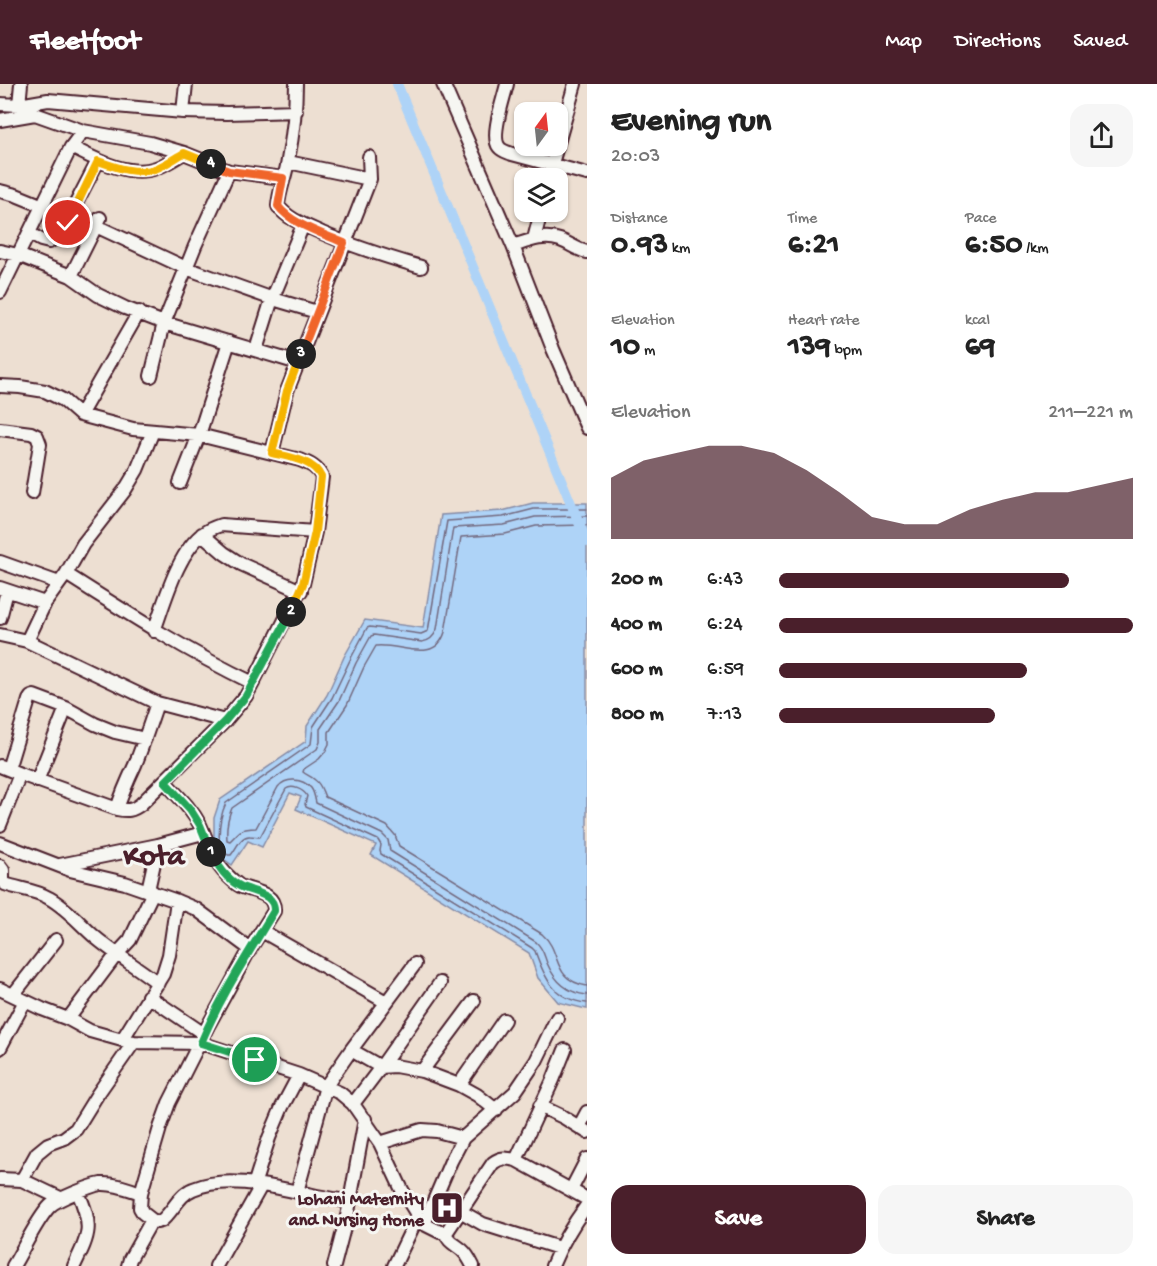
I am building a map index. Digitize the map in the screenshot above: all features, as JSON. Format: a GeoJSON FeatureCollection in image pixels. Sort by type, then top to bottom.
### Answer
{"type":"FeatureCollection","features":[{"type":"Feature","properties":{"kind":"street"},"geometry":{"type":"LineString","coordinates":[[19,105],[21,84]]}},
{"type":"Feature","properties":{"kind":"street"},"geometry":{"type":"LineString","coordinates":[[183,112],[186,84]]}},
{"type":"Feature","properties":{"kind":"street"},"geometry":{"type":"LineString","coordinates":[[296,84],[296,111],[278,206],[282,212],[303,225],[344,243],[421,267]]}},
{"type":"Feature","properties":{"kind":"street"},"geometry":{"type":"LineString","coordinates":[[443,84],[513,246],[587,428]]}},
{"type":"Feature","properties":{"kind":"street"},"geometry":{"type":"LineString","coordinates":[[507,84],[496,130],[496,141],[501,149],[587,174]]}},
{"type":"Feature","properties":{"kind":"street"},"geometry":{"type":"LineString","coordinates":[[568,109],[575,84]]}},
{"type":"Feature","properties":{"kind":"street"},"geometry":{"type":"LineString","coordinates":[[0,120],[35,108],[48,100],[183,112],[296,111]]}},
{"type":"Feature","properties":{"kind":"street"},"geometry":{"type":"LineString","coordinates":[[0,104],[35,108],[83,131],[150,143],[184,153],[229,171],[283,178]]}},
{"type":"Feature","properties":{"kind":"street"},"geometry":{"type":"LineString","coordinates":[[0,292],[71,147],[83,131]]}},
{"type":"Feature","properties":{"kind":"street"},"geometry":{"type":"LineString","coordinates":[[71,147],[98,161],[117,168],[136,171],[154,169],[184,153]]}},
{"type":"Feature","properties":{"kind":"street"},"geometry":{"type":"LineString","coordinates":[[551,168],[555,156]]}},
{"type":"Feature","properties":{"kind":"street"},"geometry":{"type":"LineString","coordinates":[[272,453],[287,391],[370,179],[369,157]]}},
{"type":"Feature","properties":{"kind":"street"},"geometry":{"type":"LineString","coordinates":[[30,234],[49,242],[59,236],[98,161]]}},
{"type":"Feature","properties":{"kind":"street"},"geometry":{"type":"LineString","coordinates":[[288,162],[370,179]]}},
{"type":"Feature","properties":{"kind":"street"},"geometry":{"type":"LineString","coordinates":[[151,376],[164,322],[229,171]]}},
{"type":"Feature","properties":{"kind":"street"},"geometry":{"type":"LineString","coordinates":[[0,191],[43,206]]}},
{"type":"Feature","properties":{"kind":"street"},"geometry":{"type":"LineString","coordinates":[[71,276],[98,222],[186,268],[317,312]]}},
{"type":"Feature","properties":{"kind":"street"},"geometry":{"type":"LineString","coordinates":[[534,239],[538,222]]}},
{"type":"Feature","properties":{"kind":"street"},"geometry":{"type":"LineString","coordinates":[[256,350],[273,299],[303,225]]}},
{"type":"Feature","properties":{"kind":"street"},"geometry":{"type":"LineString","coordinates":[[513,246],[534,239],[550,237],[587,252]]}},
{"type":"Feature","properties":{"kind":"street"},"geometry":{"type":"LineString","coordinates":[[0,251],[18,255],[71,276],[98,295],[125,308],[298,363]]}},
{"type":"Feature","properties":{"kind":"street"},"geometry":{"type":"LineString","coordinates":[[80,415],[139,312]]}},
{"type":"Feature","properties":{"kind":"street"},"geometry":{"type":"LineString","coordinates":[[180,483],[199,435],[230,342]]}},
{"type":"Feature","properties":{"kind":"street"},"geometry":{"type":"LineString","coordinates":[[0,386],[45,392],[63,400],[80,415],[133,429],[199,435],[300,460],[319,470],[321,477],[315,532],[301,591],[246,696],[225,721],[165,782],[135,809],[128,811],[9,770]]}},
{"type":"Feature","properties":{"kind":"street"},"geometry":{"type":"LineString","coordinates":[[0,429],[31,433],[37,436],[40,444],[32,493]]}},
{"type":"Feature","properties":{"kind":"street"},"geometry":{"type":"LineString","coordinates":[[27,641],[45,603],[83,544],[125,490],[137,470],[153,431]]}},
{"type":"Feature","properties":{"kind":"street"},"geometry":{"type":"LineString","coordinates":[[154,631],[173,578],[190,545],[210,529],[221,525],[315,532]]}},
{"type":"Feature","properties":{"kind":"street"},"geometry":{"type":"LineString","coordinates":[[202,534],[241,564],[301,591]]}},
{"type":"Feature","properties":{"kind":"street"},"geometry":{"type":"LineString","coordinates":[[0,562],[62,579],[217,666],[253,683]]}},
{"type":"Feature","properties":{"kind":"street"},"geometry":{"type":"LineString","coordinates":[[0,618],[4,589],[45,603]]}},
{"type":"Feature","properties":{"kind":"street"},"geometry":{"type":"LineString","coordinates":[[0,635],[27,641],[157,703],[225,721]]}},
{"type":"Feature","properties":{"kind":"street"},"geometry":{"type":"LineString","coordinates":[[0,825],[9,770],[31,697],[34,696],[66,708],[105,728],[145,739]]}},
{"type":"Feature","properties":{"kind":"street"},"geometry":{"type":"LineString","coordinates":[[117,809],[157,703]]}},
{"type":"Feature","properties":{"kind":"street"},"geometry":{"type":"LineString","coordinates":[[37,781],[66,708]]}},
{"type":"Feature","properties":{"kind":"street"},"geometry":{"type":"LineString","coordinates":[[165,782],[190,809],[216,863],[225,874],[239,885],[264,894],[272,900],[274,911],[250,949],[169,1103],[141,1193],[141,1208],[157,1222],[164,1219],[182,1196],[192,1189],[209,1184],[233,1182],[349,1201]]}},
{"type":"Feature","properties":{"kind":"street"},"geometry":{"type":"LineString","coordinates":[[58,865],[158,845],[203,833]]}},
{"type":"Feature","properties":{"kind":"street"},"geometry":{"type":"LineString","coordinates":[[0,843],[70,870],[125,883],[196,909],[250,949]]}},
{"type":"Feature","properties":{"kind":"street"},"geometry":{"type":"LineString","coordinates":[[68,1019],[130,940],[150,891],[158,845]]}},
{"type":"Feature","properties":{"kind":"street"},"geometry":{"type":"LineString","coordinates":[[0,866],[5,885],[48,897],[117,954],[158,982]]}},
{"type":"Feature","properties":{"kind":"street"},"geometry":{"type":"LineString","coordinates":[[22,1180],[37,1153],[48,1144],[64,1138],[76,1129],[128,1041],[148,996],[163,975],[169,955],[177,901]]}},
{"type":"Feature","properties":{"kind":"street"},"geometry":{"type":"LineString","coordinates":[[262,931],[386,1002]]}},
{"type":"Feature","properties":{"kind":"street"},"geometry":{"type":"LineString","coordinates":[[13,995],[56,940]]}},
{"type":"Feature","properties":{"kind":"street"},"geometry":{"type":"LineString","coordinates":[[297,1192],[327,1086],[415,964]]}},
{"type":"Feature","properties":{"kind":"street"},"geometry":{"type":"LineString","coordinates":[[353,1104],[440,983]]}},
{"type":"Feature","properties":{"kind":"street"},"geometry":{"type":"LineString","coordinates":[[0,988],[90,1031],[128,1041],[202,1038]]}},
{"type":"Feature","properties":{"kind":"street"},"geometry":{"type":"LineString","coordinates":[[148,996],[202,1038],[340,1093],[365,1119],[380,1143],[402,1190],[421,1220],[445,1232]]}},
{"type":"Feature","properties":{"kind":"street"},"geometry":{"type":"LineString","coordinates":[[0,1048],[25,1001]]}},
{"type":"Feature","properties":{"kind":"street"},"geometry":{"type":"LineString","coordinates":[[422,1071],[474,1001]]}},
{"type":"Feature","properties":{"kind":"street"},"geometry":{"type":"LineString","coordinates":[[394,1266],[421,1220],[463,1138],[515,1092],[536,1061],[557,1018]]}},
{"type":"Feature","properties":{"kind":"street"},"geometry":{"type":"LineString","coordinates":[[459,1085],[504,1020]]}},
{"type":"Feature","properties":{"kind":"street"},"geometry":{"type":"LineString","coordinates":[[351,1050],[381,1067],[395,1066],[422,1071],[459,1085],[496,1110]]}},
{"type":"Feature","properties":{"kind":"street"},"geometry":{"type":"LineString","coordinates":[[516,1160],[565,1050]]}},
{"type":"Feature","properties":{"kind":"street"},"geometry":{"type":"LineString","coordinates":[[216,1266],[258,1185],[269,1138],[299,1075]]}},
{"type":"Feature","properties":{"kind":"street"},"geometry":{"type":"LineString","coordinates":[[540,1106],[583,1130],[587,1112]]}},
{"type":"Feature","properties":{"kind":"street"},"geometry":{"type":"LineString","coordinates":[[334,1266],[365,1119]]}},
{"type":"Feature","properties":{"kind":"street"},"geometry":{"type":"LineString","coordinates":[[380,1143],[423,1130],[463,1138]]}},
{"type":"Feature","properties":{"kind":"street"},"geometry":{"type":"LineString","coordinates":[[445,1232],[493,1163],[505,1157],[516,1160],[587,1199]]}},
{"type":"Feature","properties":{"kind":"street"},"geometry":{"type":"LineString","coordinates":[[571,1190],[587,1159]]}},
{"type":"Feature","properties":{"kind":"street"},"geometry":{"type":"LineString","coordinates":[[0,1179],[22,1180],[60,1198]]}},
{"type":"Feature","properties":{"kind":"street"},"geometry":{"type":"LineString","coordinates":[[13,1266],[42,1215],[60,1198],[100,1184],[141,1193]]}},
{"type":"Feature","properties":{"kind":"street"},"geometry":{"type":"LineString","coordinates":[[74,1266],[88,1237],[88,1224],[78,1192]]}},
{"type":"Feature","properties":{"kind":"street"},"geometry":{"type":"LineString","coordinates":[[552,1266],[559,1248],[587,1204]]}},
{"type":"Feature","properties":{"kind":"street"},"geometry":{"type":"LineString","coordinates":[[460,1211],[483,1224],[559,1248]]}},
{"type":"Feature","properties":{"kind":"street"},"geometry":{"type":"LineString","coordinates":[[128,1266],[152,1220]]}},
{"type":"Feature","properties":{"kind":"street"},"geometry":{"type":"LineString","coordinates":[[575,1221],[587,1228]]}},
{"type":"Feature","properties":{"kind":"street"},"geometry":{"type":"LineString","coordinates":[[445,1232],[450,1241],[469,1257],[473,1266]]}},
{"type":"Feature","properties":{"kind":"water"},"geometry":{"type":"Polygon","coordinates":[[[533,503],[587,503],[587,1009],[558,1002],[538,978],[529,953],[371,855],[376,845],[296,809],[301,797],[290,793],[262,847],[248,841],[232,865],[214,852],[214,818],[220,800],[306,741],[307,726],[327,695],[344,657],[365,620],[423,628],[441,515],[502,511],[533,503]]]}},
{"type":"Feature","properties":{"kind":"waterway"},"geometry":{"type":"LineString","coordinates":[[397,84],[587,542]]}},
{"type":"Feature","properties":{"kind":"place","name":"Lohani Maternity and Nursing Home"},"geometry":{"type":"Point","coordinates":[447,1208]}},
{"type":"Feature","properties":{"kind":"district","name":"Kota"},"geometry":{"type":"Point","coordinates":[154,854]}},
{"type":"Feature","properties":{"kind":"route"},"geometry":{"type":"LineString","coordinates":[[68,223],[98,161],[117,168],[136,171],[154,169],[184,153],[229,171],[283,178],[278,198],[278,206],[282,212],[303,225],[344,243],[287,391],[272,453],[313,466],[319,470],[321,477],[315,532],[301,591],[246,696],[225,721],[165,782],[190,809],[200,825],[216,863],[225,874],[239,885],[264,894],[272,900],[274,905],[274,911],[250,949],[201,1043],[255,1060]]}}]}
